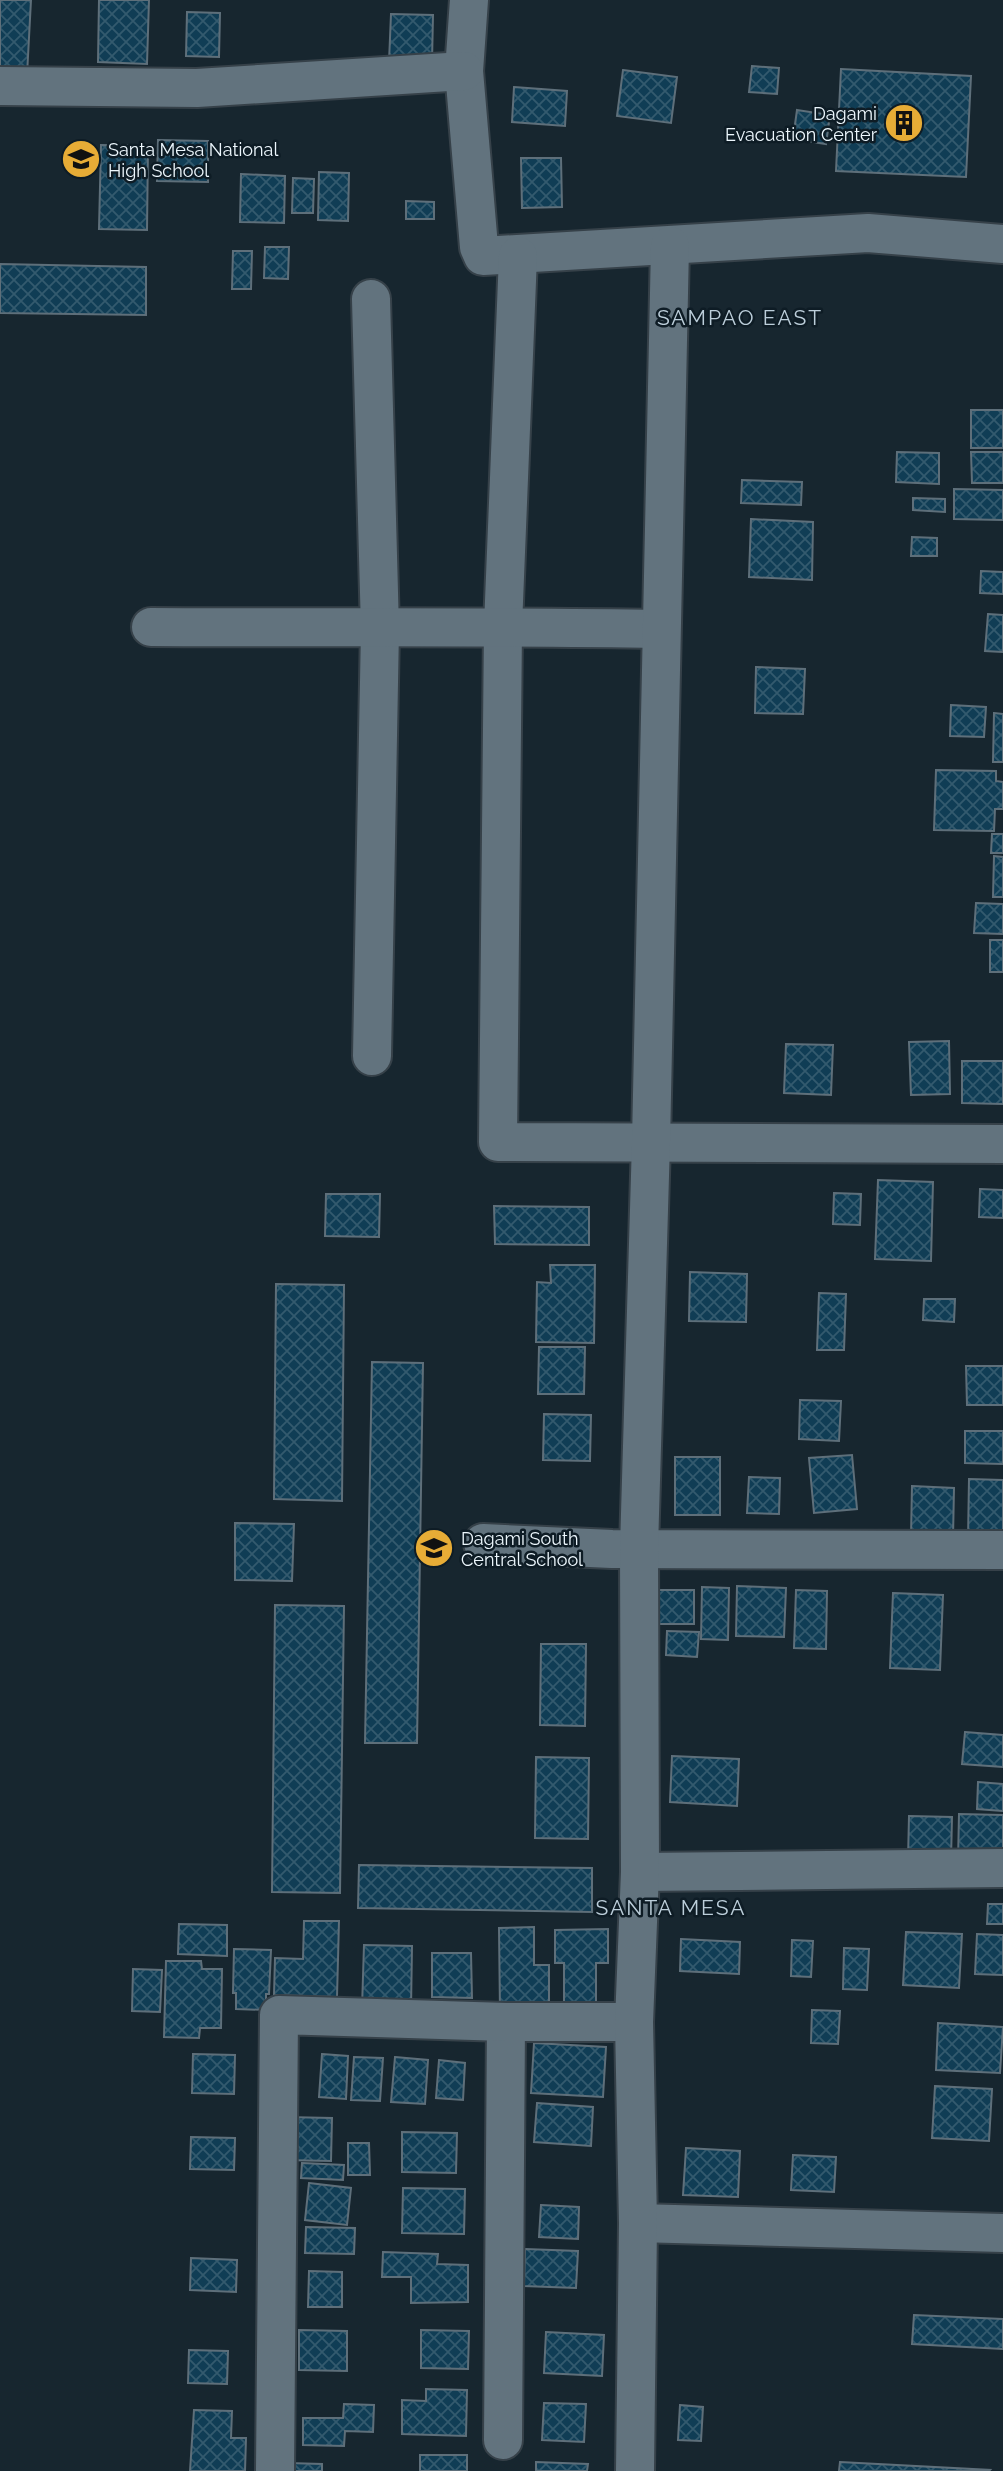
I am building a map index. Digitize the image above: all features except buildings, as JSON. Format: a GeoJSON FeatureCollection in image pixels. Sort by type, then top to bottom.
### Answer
{"type":"FeatureCollection","features":[{"type":"Feature","properties":{"kind":"street"},"geometry":{"type":"LineString","coordinates":[[469,0],[464,71],[479,247],[483,256],[519,256],[868,233],[1003,244]]}},
{"type":"Feature","properties":{"kind":"street"},"geometry":{"type":"LineString","coordinates":[[0,86],[210,88],[464,71]]}},
{"type":"Feature","properties":{"kind":"street"},"geometry":{"type":"LineString","coordinates":[[635,2471],[638,2223],[634,2022],[640,1872],[639,1548],[651,1142],[670,246]]}},
{"type":"Feature","properties":{"kind":"street"},"geometry":{"type":"LineString","coordinates":[[519,256],[503,626],[498,1142],[1003,1144]]}},
{"type":"Feature","properties":{"kind":"street"},"geometry":{"type":"LineString","coordinates":[[371,299],[380,629],[372,1056]]}},
{"type":"Feature","properties":{"kind":"street"},"geometry":{"type":"LineString","coordinates":[[151,627],[380,629],[503,626],[660,629]]}},
{"type":"Feature","properties":{"kind":"street"},"geometry":{"type":"LineString","coordinates":[[483,1543],[639,1548],[1003,1550]]}},
{"type":"Feature","properties":{"kind":"street"},"geometry":{"type":"LineString","coordinates":[[640,1872],[1003,1868]]}},
{"type":"Feature","properties":{"kind":"street"},"geometry":{"type":"LineString","coordinates":[[275,2471],[279,2015],[506,2022],[634,2022]]}},
{"type":"Feature","properties":{"kind":"street"},"geometry":{"type":"LineString","coordinates":[[503,2440],[506,2022]]}},
{"type":"Feature","properties":{"kind":"street"},"geometry":{"type":"LineString","coordinates":[[638,2223],[1003,2233]]}},
{"type":"Feature","properties":{"kind":"place","name":"Dagami Evacuation Center"},"geometry":{"type":"Point","coordinates":[904,123]}},
{"type":"Feature","properties":{"kind":"place","name":"Santa Mesa National High School"},"geometry":{"type":"Point","coordinates":[81,159]}},
{"type":"Feature","properties":{"kind":"place","name":"Dagami South Central School"},"geometry":{"type":"Point","coordinates":[434,1548]}},
{"type":"Feature","properties":{"kind":"district","name":"SAMPAO EAST"},"geometry":{"type":"Point","coordinates":[740,317]}},
{"type":"Feature","properties":{"kind":"district","name":"SANTA MESA"},"geometry":{"type":"Point","coordinates":[671,1907]}}]}
